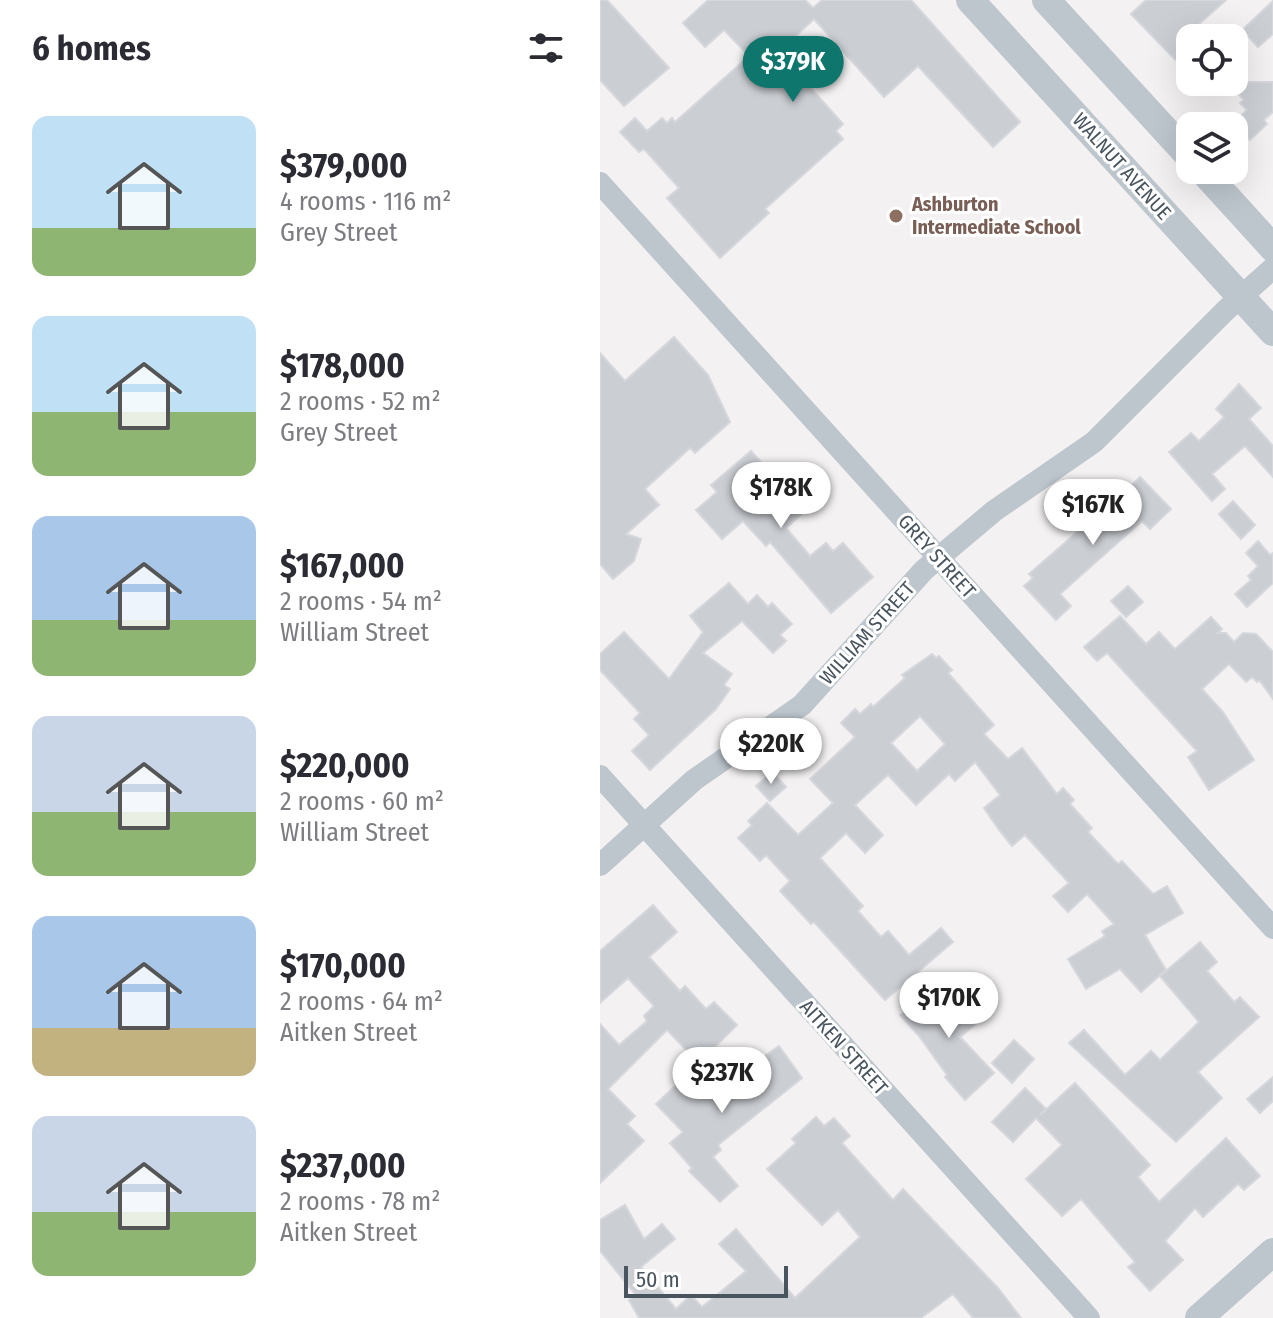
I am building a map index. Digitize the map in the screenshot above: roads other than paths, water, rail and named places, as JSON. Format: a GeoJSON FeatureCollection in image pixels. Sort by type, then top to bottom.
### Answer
{"type":"FeatureCollection","features":[{"type":"Feature","properties":{"kind":"street","name":"WALNUT AVENUE"},"geometry":{"type":"LineString","coordinates":[[970,0],[1273,332]]}},
{"type":"Feature","properties":{"kind":"street"},"geometry":{"type":"LineString","coordinates":[[1046,0],[1176,142]]}},
{"type":"Feature","properties":{"kind":"street","name":"GREY STREET"},"geometry":{"type":"LineString","coordinates":[[600,183],[1273,928]]}},
{"type":"Feature","properties":{"kind":"street"},"geometry":{"type":"LineString","coordinates":[[1215,184],[1273,248]]}},
{"type":"Feature","properties":{"kind":"street","name":"WILLIAM STREET"},"geometry":{"type":"LineString","coordinates":[[600,865],[694,780],[802,705],[894,600],[939,558],[994,511],[1094,442],[1273,268]]}},
{"type":"Feature","properties":{"kind":"street","name":"AITKEN STREET"},"geometry":{"type":"LineString","coordinates":[[600,776],[1089,1318]]}},
{"type":"Feature","properties":{"kind":"street"},"geometry":{"type":"LineString","coordinates":[[1199,1318],[1273,1252]]}},
{"type":"Feature","properties":{"kind":"place","name":"Ashburton Intermediate School"},"geometry":{"type":"Point","coordinates":[896,216]}}]}
